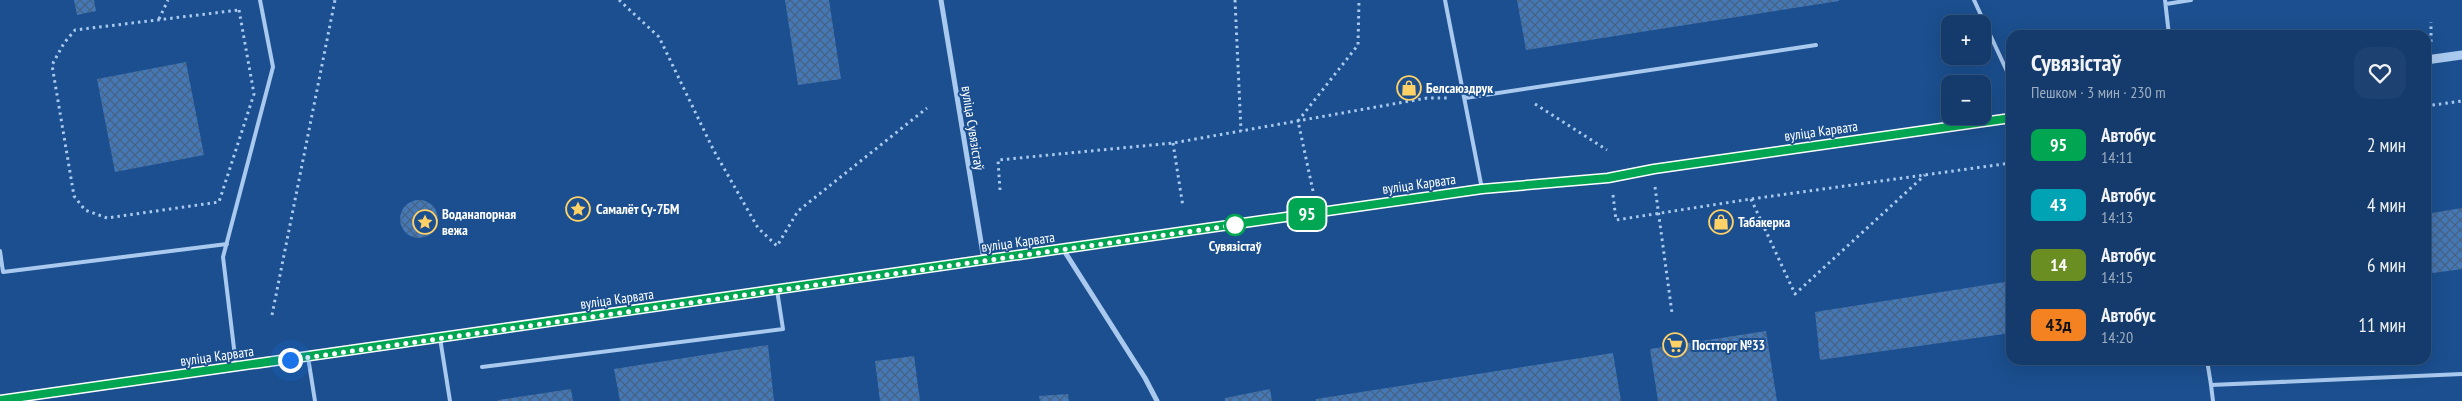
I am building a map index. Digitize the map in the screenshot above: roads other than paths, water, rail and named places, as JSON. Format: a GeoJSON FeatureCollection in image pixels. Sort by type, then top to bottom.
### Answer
{"type":"FeatureCollection","features":[{"type":"Feature","properties":{"kind":"street","name":"вуліца Сувязістаў"},"geometry":{"type":"LineString","coordinates":[[941,0],[984,260]]}},
{"type":"Feature","properties":{"kind":"street"},"geometry":{"type":"LineString","coordinates":[[2431,59],[2462,55]]}},
{"type":"Feature","properties":{"kind":"street","name":"вуліца Карвата"},"geometry":{"type":"LineString","coordinates":[[0,400],[27,399],[236,367],[1482,189],[1608,178],[1654,169],[2006,119]]}},
{"type":"Feature","properties":{"kind":"street"},"geometry":{"type":"LineString","coordinates":[[1063,249],[1146,378],[1157,401]]}},
{"type":"Feature","properties":{"kind":"lane"},"geometry":{"type":"LineString","coordinates":[[236,367],[223,257],[273,67],[260,0]]}},
{"type":"Feature","properties":{"kind":"lane"},"geometry":{"type":"LineString","coordinates":[[1445,0],[1482,189]]}},
{"type":"Feature","properties":{"kind":"lane"},"geometry":{"type":"LineString","coordinates":[[1974,0],[2006,69]]}},
{"type":"Feature","properties":{"kind":"lane"},"geometry":{"type":"LineString","coordinates":[[2168,30],[2165,2],[2191,0]]}},
{"type":"Feature","properties":{"kind":"lane"},"geometry":{"type":"LineString","coordinates":[[1465,98],[1816,45]]}},
{"type":"Feature","properties":{"kind":"lane"},"geometry":{"type":"LineString","coordinates":[[0,251],[3,272],[227,244]]}},
{"type":"Feature","properties":{"kind":"lane"},"geometry":{"type":"LineString","coordinates":[[482,367],[783,329],[777,290]]}},
{"type":"Feature","properties":{"kind":"lane"},"geometry":{"type":"LineString","coordinates":[[440,338],[450,401]]}},
{"type":"Feature","properties":{"kind":"lane"},"geometry":{"type":"LineString","coordinates":[[308,357],[315,401]]}},
{"type":"Feature","properties":{"kind":"lane"},"geometry":{"type":"LineString","coordinates":[[2208,365],[2214,401]]}},
{"type":"Feature","properties":{"kind":"lane"},"geometry":{"type":"LineString","coordinates":[[2211,385],[2462,374]]}},
{"type":"Feature","properties":{"kind":"place","name":"Белсаюздрук"},"geometry":{"type":"Point","coordinates":[1409,88]}},
{"type":"Feature","properties":{"kind":"place","name":"Самалёт Су-7БМ"},"geometry":{"type":"Point","coordinates":[578,209]}},
{"type":"Feature","properties":{"kind":"place","name":"Воданапорная вежа"},"geometry":{"type":"Point","coordinates":[425,222]}},
{"type":"Feature","properties":{"kind":"place","name":"Табакерка"},"geometry":{"type":"Point","coordinates":[1721,222]}},
{"type":"Feature","properties":{"kind":"place","name":"Сувязістаў"},"geometry":{"type":"Point","coordinates":[1235,225]}},
{"type":"Feature","properties":{"kind":"place","name":"Постторг №33"},"geometry":{"type":"Point","coordinates":[1675,345]}}]}
